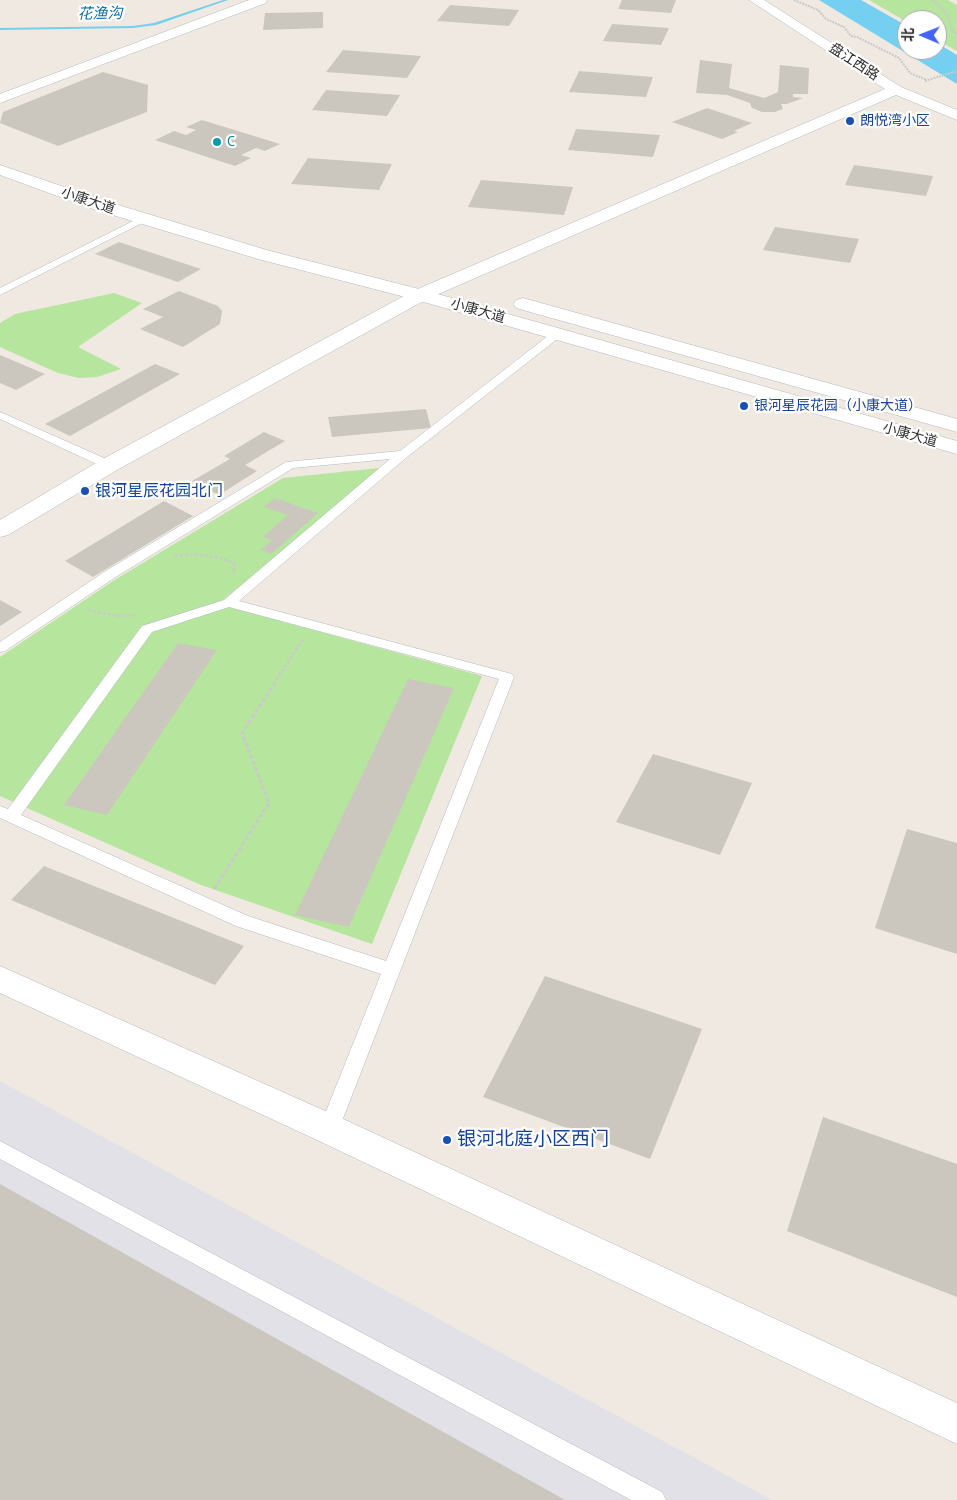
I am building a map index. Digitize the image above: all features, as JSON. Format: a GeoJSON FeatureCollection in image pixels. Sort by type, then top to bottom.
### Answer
{"type":"FeatureCollection","features":[{"type":"Feature","properties":{"kind":"street"},"geometry":{"type":"LineString","coordinates":[[0,99],[260,0]]}},
{"type":"Feature","properties":{"kind":"street","name":"盘江西路"},"geometry":{"type":"LineString","coordinates":[[755,0],[896,90],[957,115]]}},
{"type":"Feature","properties":{"kind":"street"},"geometry":{"type":"LineString","coordinates":[[0,530],[109,465],[420,295],[896,90]]}},
{"type":"Feature","properties":{"kind":"street","name":"小康大道"},"geometry":{"type":"LineString","coordinates":[[26,161],[52,170]]}},
{"type":"Feature","properties":{"kind":"street","name":"小康大道"},"geometry":{"type":"LineString","coordinates":[[1,172],[264,256],[420,295],[957,448]]}},
{"type":"Feature","properties":{"kind":"street","name":"小康大道"},"geometry":{"type":"LineString","coordinates":[[113,191],[195,216]]}},
{"type":"Feature","properties":{"kind":"street","name":"小康大道"},"geometry":{"type":"LineString","coordinates":[[276,240],[474,291]]}},
{"type":"Feature","properties":{"kind":"street","name":"小康大道"},"geometry":{"type":"LineString","coordinates":[[502,299],[957,426]]}},
{"type":"Feature","properties":{"kind":"street"},"geometry":{"type":"LineString","coordinates":[[0,979],[329,1129],[957,1424]]}},
{"type":"Feature","properties":{"kind":"lane"},"geometry":{"type":"LineString","coordinates":[[0,292],[144,219]]}},
{"type":"Feature","properties":{"kind":"lane"},"geometry":{"type":"LineString","coordinates":[[391,970],[242,921],[6,814],[148,629],[229,603],[403,454],[557,334]]}},
{"type":"Feature","properties":{"kind":"lane"},"geometry":{"type":"LineString","coordinates":[[0,415],[109,465]]}},
{"type":"Feature","properties":{"kind":"lane"},"geometry":{"type":"LineString","coordinates":[[0,648],[109,575],[290,465],[403,454]]}},
{"type":"Feature","properties":{"kind":"lane"},"geometry":{"type":"LineString","coordinates":[[229,603],[507,677],[329,1129]]}},
{"type":"Feature","properties":{"kind":"lane"},"geometry":{"type":"LineString","coordinates":[[0,1149],[654,1500]]}},
{"type":"Feature","properties":{"kind":"path"},"geometry":{"type":"LineString","coordinates":[[794,0],[818,10],[826,18],[844,27],[851,36],[857,37],[898,58],[910,73],[928,80],[957,71]]}},
{"type":"Feature","properties":{"kind":"path"},"geometry":{"type":"LineString","coordinates":[[932,0],[942,8],[948,17],[953,32],[957,33]]}},
{"type":"Feature","properties":{"kind":"path"},"geometry":{"type":"LineString","coordinates":[[170,556],[194,554],[217,557],[234,563],[234,577]]}},
{"type":"Feature","properties":{"kind":"path"},"geometry":{"type":"LineString","coordinates":[[68,603],[95,613],[119,616],[146,614],[157,626]]}},
{"type":"Feature","properties":{"kind":"path"},"geometry":{"type":"LineString","coordinates":[[204,904],[269,803],[242,733],[312,625]]}},
{"type":"Feature","properties":{"kind":"shaded area"},"geometry":{"type":"Polygon","coordinates":[[[0,1081],[772,1500],[0,1500],[0,1081]]]}},
{"type":"Feature","properties":{"kind":"green space"},"geometry":{"type":"Polygon","coordinates":[[[869,0],[948,0],[957,5],[957,51],[947,46],[947,10],[897,10],[897,16],[869,0]]]}},
{"type":"Feature","properties":{"kind":"green space"},"geometry":{"type":"Polygon","coordinates":[[[114,293],[142,303],[78,347],[121,369],[97,377],[79,378],[58,373],[0,347],[0,323],[15,314],[114,293]]]}},
{"type":"Feature","properties":{"kind":"green space"},"geometry":{"type":"Polygon","coordinates":[[[389,467],[218,604],[482,676],[372,944],[201,885],[0,796],[0,657],[113,581],[283,478],[389,467]]]}},
{"type":"Feature","properties":{"kind":"water"},"geometry":{"type":"Polygon","coordinates":[[[819,0],[861,0],[897,20],[897,47],[819,0]]]}},
{"type":"Feature","properties":{"kind":"water"},"geometry":{"type":"Polygon","coordinates":[[[947,49],[957,55],[957,84],[918,60],[947,60],[947,49]]]}},
{"type":"Feature","properties":{"kind":"building"},"geometry":{"type":"Polygon","coordinates":[[[622,0],[676,0],[671,13],[618,9],[622,0]]]}},
{"type":"Feature","properties":{"kind":"building"},"geometry":{"type":"Polygon","coordinates":[[[450,5],[519,10],[509,26],[437,21],[450,5]]]}},
{"type":"Feature","properties":{"kind":"building"},"geometry":{"type":"Polygon","coordinates":[[[323,12],[323,28],[263,30],[265,13],[323,12]]]}},
{"type":"Feature","properties":{"kind":"building"},"geometry":{"type":"Polygon","coordinates":[[[612,24],[669,28],[661,45],[603,41],[612,24]]]}},
{"type":"Feature","properties":{"kind":"building"},"geometry":{"type":"Polygon","coordinates":[[[343,50],[421,56],[407,78],[326,72],[343,50]]]}},
{"type":"Feature","properties":{"kind":"building"},"geometry":{"type":"Polygon","coordinates":[[[700,60],[732,64],[729,88],[764,98],[778,92],[780,65],[809,68],[808,94],[793,94],[793,97],[803,98],[787,104],[781,104],[783,109],[775,112],[762,112],[752,108],[750,103],[727,95],[696,93],[700,60]]]}},
{"type":"Feature","properties":{"kind":"building"},"geometry":{"type":"Polygon","coordinates":[[[579,71],[653,77],[646,97],[569,92],[579,71]]]}},
{"type":"Feature","properties":{"kind":"building"},"geometry":{"type":"Polygon","coordinates":[[[103,72],[148,85],[147,112],[58,146],[0,123],[3,112],[103,72]]]}},
{"type":"Feature","properties":{"kind":"building"},"geometry":{"type":"Polygon","coordinates":[[[326,90],[400,95],[387,116],[312,110],[326,90]]]}},
{"type":"Feature","properties":{"kind":"building"},"geometry":{"type":"Polygon","coordinates":[[[707,108],[752,123],[722,139],[672,122],[707,108]]]}},
{"type":"Feature","properties":{"kind":"building","name":"C"},"geometry":{"type":"Polygon","coordinates":[[[202,120],[280,144],[265,151],[256,148],[241,155],[251,158],[235,166],[155,140],[174,131],[186,135],[196,130],[186,127],[202,120]]]}},
{"type":"Feature","properties":{"kind":"building"},"geometry":{"type":"Polygon","coordinates":[[[576,129],[660,135],[653,157],[568,150],[576,129]]]}},
{"type":"Feature","properties":{"kind":"building"},"geometry":{"type":"Polygon","coordinates":[[[308,158],[392,164],[379,190],[291,184],[308,158]]]}},
{"type":"Feature","properties":{"kind":"building"},"geometry":{"type":"Polygon","coordinates":[[[854,165],[933,176],[926,196],[845,185],[854,165]]]}},
{"type":"Feature","properties":{"kind":"building"},"geometry":{"type":"Polygon","coordinates":[[[481,180],[573,187],[564,215],[468,207],[481,180]]]}},
{"type":"Feature","properties":{"kind":"building"},"geometry":{"type":"Polygon","coordinates":[[[775,227],[859,239],[850,263],[763,250],[775,227]]]}},
{"type":"Feature","properties":{"kind":"building"},"geometry":{"type":"Polygon","coordinates":[[[119,242],[201,269],[178,282],[95,254],[119,242]]]}},
{"type":"Feature","properties":{"kind":"building"},"geometry":{"type":"Polygon","coordinates":[[[179,291],[218,306],[222,311],[220,324],[183,347],[140,329],[163,317],[143,309],[179,291]]]}},
{"type":"Feature","properties":{"kind":"building"},"geometry":{"type":"Polygon","coordinates":[[[0,355],[45,374],[16,390],[0,383],[0,355]]]}},
{"type":"Feature","properties":{"kind":"building"},"geometry":{"type":"Polygon","coordinates":[[[155,364],[180,374],[70,436],[45,424],[155,364]]]}},
{"type":"Feature","properties":{"kind":"building"},"geometry":{"type":"Polygon","coordinates":[[[426,409],[431,428],[332,437],[328,417],[426,409]]]}},
{"type":"Feature","properties":{"kind":"building"},"geometry":{"type":"Polygon","coordinates":[[[264,432],[285,441],[245,465],[257,471],[219,495],[192,481],[230,459],[224,456],[264,432]]]}},
{"type":"Feature","properties":{"kind":"building"},"geometry":{"type":"Polygon","coordinates":[[[274,498],[318,513],[271,554],[261,550],[272,540],[263,537],[288,515],[264,507],[274,498]]]}},
{"type":"Feature","properties":{"kind":"building"},"geometry":{"type":"Polygon","coordinates":[[[164,501],[193,516],[93,577],[65,561],[164,501]]]}},
{"type":"Feature","properties":{"kind":"building"},"geometry":{"type":"Polygon","coordinates":[[[0,600],[22,612],[0,626],[0,600]]]}},
{"type":"Feature","properties":{"kind":"building"},"geometry":{"type":"Polygon","coordinates":[[[178,643],[217,650],[107,815],[64,805],[178,643]]]}},
{"type":"Feature","properties":{"kind":"building"},"geometry":{"type":"Polygon","coordinates":[[[408,679],[454,688],[349,927],[295,915],[408,679]]]}},
{"type":"Feature","properties":{"kind":"building"},"geometry":{"type":"Polygon","coordinates":[[[653,754],[752,783],[720,855],[616,822],[653,754]]]}},
{"type":"Feature","properties":{"kind":"building"},"geometry":{"type":"Polygon","coordinates":[[[907,829],[957,843],[957,954],[875,928],[907,829]]]}},
{"type":"Feature","properties":{"kind":"building"},"geometry":{"type":"Polygon","coordinates":[[[44,866],[244,946],[215,985],[11,900],[44,866]]]}},
{"type":"Feature","properties":{"kind":"building"},"geometry":{"type":"Polygon","coordinates":[[[545,976],[702,1029],[650,1159],[483,1097],[545,976]]]}},
{"type":"Feature","properties":{"kind":"building"},"geometry":{"type":"Polygon","coordinates":[[[823,1117],[957,1164],[957,1297],[787,1231],[823,1117]]]}},
{"type":"Feature","properties":{"kind":"building"},"geometry":{"type":"Polygon","coordinates":[[[0,1184],[565,1500],[0,1500],[0,1184]]]}},
{"type":"Feature","properties":{"kind":"waterway","name":"花渔沟"},"geometry":{"type":"LineString","coordinates":[[0,29],[133,27],[155,24],[226,0]]}},
{"type":"Feature","properties":{"kind":"place","name":"朗悦湾小区"},"geometry":{"type":"Point","coordinates":[850,121]}},
{"type":"Feature","properties":{"kind":"place","name":"C"},"geometry":{"type":"Point","coordinates":[217,142]}},
{"type":"Feature","properties":{"kind":"place","name":"银河星辰花园（小康大道）"},"geometry":{"type":"Point","coordinates":[744,406]}},
{"type":"Feature","properties":{"kind":"place","name":"银河星辰花园北门"},"geometry":{"type":"Point","coordinates":[85,491]}},
{"type":"Feature","properties":{"kind":"place","name":"银河北庭小区西门"},"geometry":{"type":"Point","coordinates":[447,1140]}}]}
